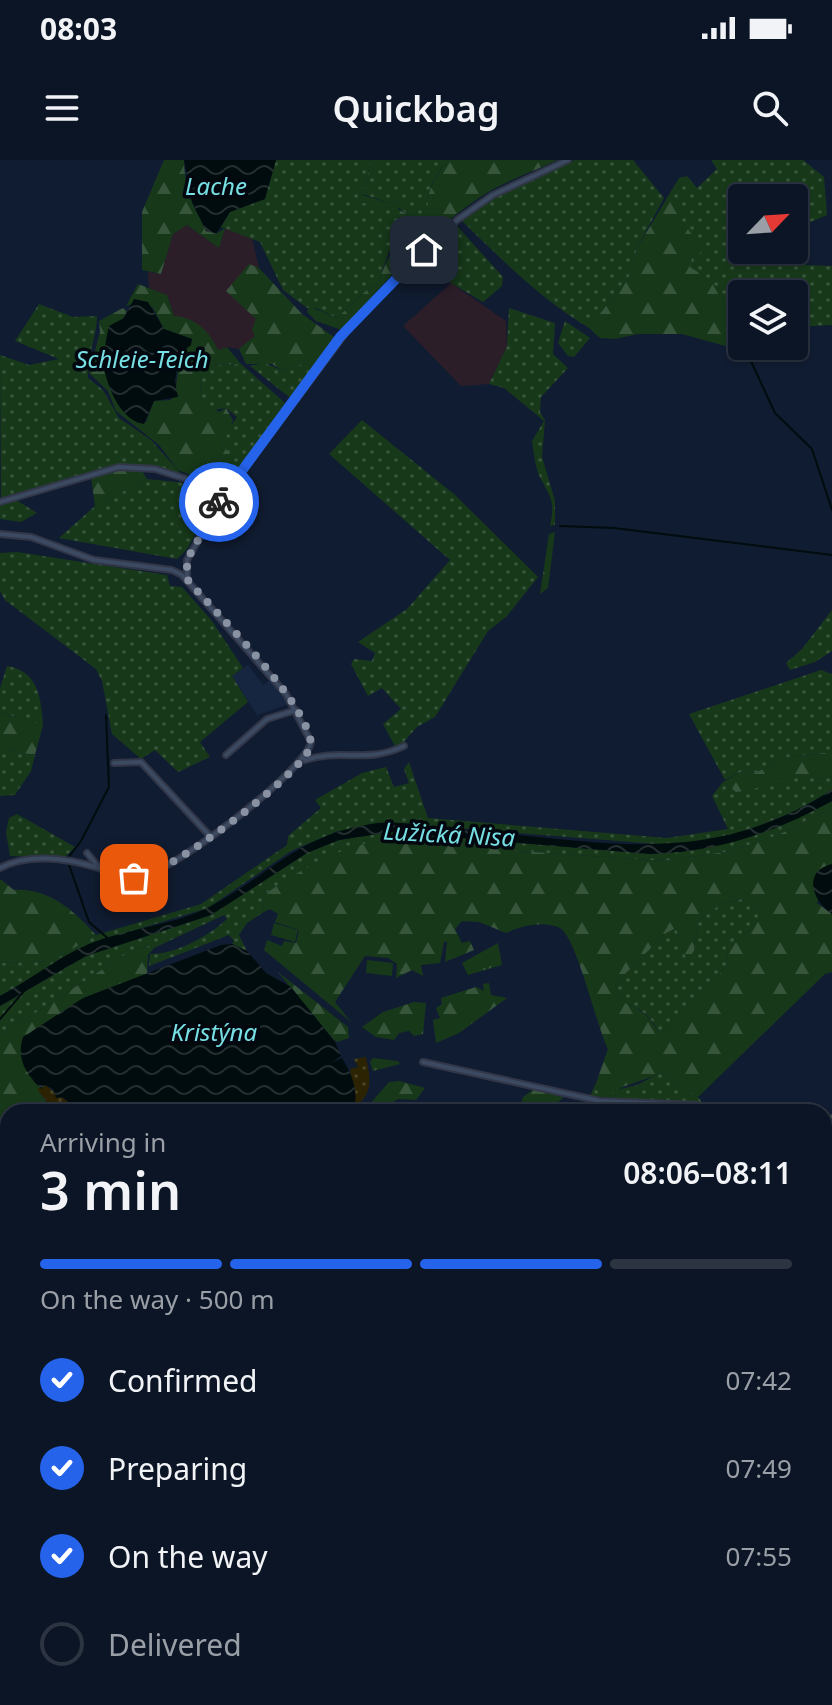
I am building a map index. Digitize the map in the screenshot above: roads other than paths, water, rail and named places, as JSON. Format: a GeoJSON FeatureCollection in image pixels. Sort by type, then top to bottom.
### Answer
{"type":"FeatureCollection","features":[{"type":"Feature","properties":{"kind":"street"},"geometry":{"type":"LineString","coordinates":[[172,570],[186,563],[235,478],[352,324],[457,220],[493,195],[568,160]]}},
{"type":"Feature","properties":{"kind":"street"},"geometry":{"type":"LineString","coordinates":[[0,502],[111,467],[155,469],[199,483],[235,478]]}},
{"type":"Feature","properties":{"kind":"street"},"geometry":{"type":"LineString","coordinates":[[0,534],[31,537],[94,560],[172,570],[187,579],[282,689],[319,756]]}},
{"type":"Feature","properties":{"kind":"street"},"geometry":{"type":"LineString","coordinates":[[186,563],[187,579]]}},
{"type":"Feature","properties":{"kind":"street"},"geometry":{"type":"LineString","coordinates":[[226,755],[267,719],[296,710]]}},
{"type":"Feature","properties":{"kind":"street"},"geometry":{"type":"LineString","coordinates":[[0,868],[25,859],[67,861],[130,878],[145,877],[210,836],[276,787],[303,761],[311,746]]}},
{"type":"Feature","properties":{"kind":"street"},"geometry":{"type":"LineString","coordinates":[[303,761],[319,756],[363,758],[404,746]]}},
{"type":"Feature","properties":{"kind":"street"},"geometry":{"type":"LineString","coordinates":[[114,763],[141,762],[210,836]]}},
{"type":"Feature","properties":{"kind":"street"},"geometry":{"type":"LineString","coordinates":[[87,853],[100,868]]}},
{"type":"Feature","properties":{"kind":"street"},"geometry":{"type":"LineString","coordinates":[[423,1062],[600,1101],[672,1104]]}},
{"type":"Feature","properties":{"kind":"water","name":"Lache"},"geometry":{"type":"Polygon","coordinates":[[[184,160],[276,160],[265,199],[230,212],[216,234],[206,231],[192,202],[184,160]]]}},
{"type":"Feature","properties":{"kind":"water","name":"Schleie-Teich"},"geometry":{"type":"Polygon","coordinates":[[[134,299],[148,302],[164,329],[192,339],[191,345],[180,354],[175,381],[178,397],[154,401],[144,424],[128,417],[122,410],[109,385],[104,365],[109,326],[124,318],[134,299]]]}},
{"type":"Feature","properties":{"kind":"water","name":"Lužická Nisa"},"geometry":{"type":"Polygon","coordinates":[[[832,790],[832,801],[767,831],[722,845],[675,852],[650,854],[391,832],[339,840],[307,853],[211,915],[86,956],[0,1006],[0,996],[78,949],[196,913],[232,894],[304,847],[346,829],[394,823],[606,843],[696,841],[740,832],[785,815],[832,790]]]}},
{"type":"Feature","properties":{"kind":"water"},"geometry":{"type":"Polygon","coordinates":[[[832,864],[832,914],[819,902],[813,887],[817,873],[832,864]]]}},
{"type":"Feature","properties":{"kind":"water","name":"Kristýna"},"geometry":{"type":"Polygon","coordinates":[[[232,944],[247,951],[266,973],[291,987],[335,1042],[341,1056],[331,1063],[342,1058],[351,1077],[355,1104],[71,1104],[62,1097],[56,1098],[53,1089],[45,1085],[42,1089],[31,1078],[22,1059],[23,1037],[83,998],[221,945],[232,944]]]}},
{"type":"Feature","properties":{"kind":"waterway"},"geometry":{"type":"LineString","coordinates":[[750,360],[775,413],[812,449],[832,510]]}},
{"type":"Feature","properties":{"kind":"waterway"},"geometry":{"type":"LineString","coordinates":[[560,526],[614,528],[832,555]]}},
{"type":"Feature","properties":{"kind":"waterway"},"geometry":{"type":"LineString","coordinates":[[106,715],[109,787],[81,841],[67,859],[89,922],[111,941]]}},
{"type":"Feature","properties":{"kind":"waterway"},"geometry":{"type":"LineString","coordinates":[[0,1019],[25,990]]}}]}
